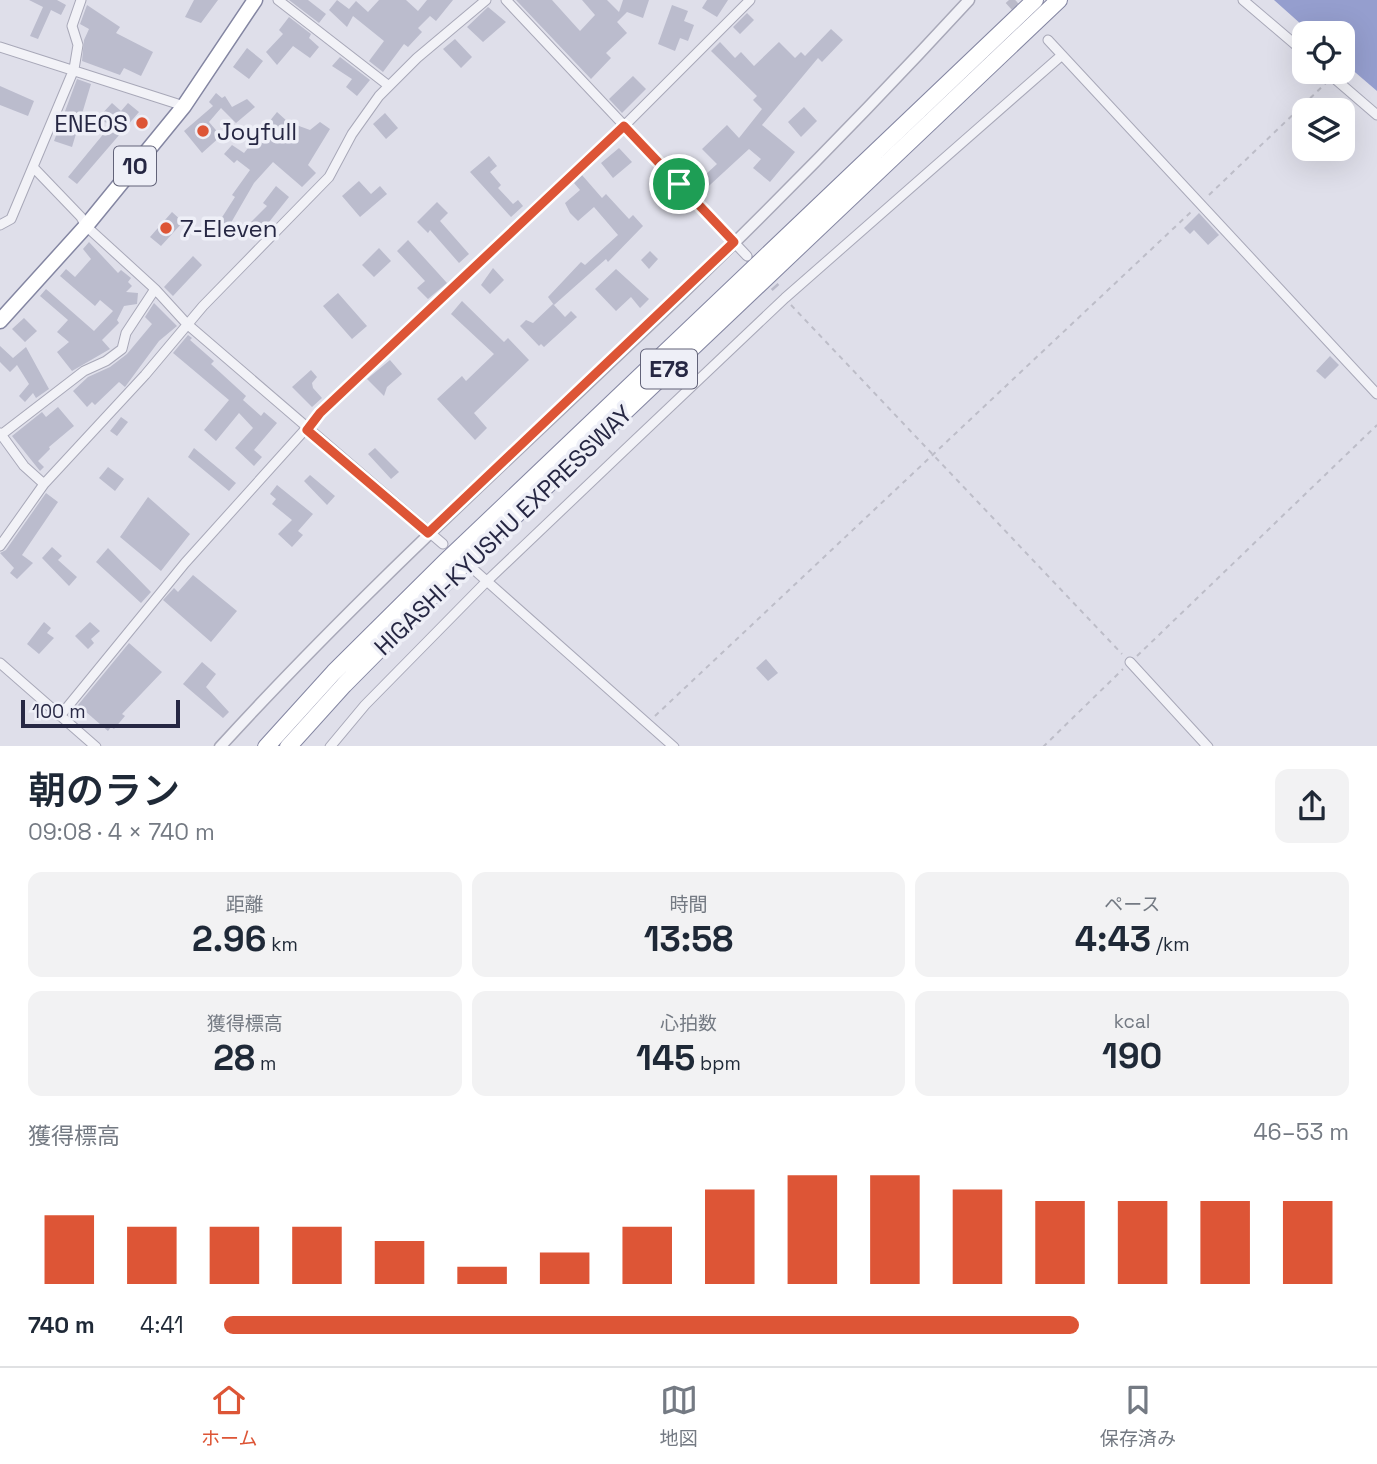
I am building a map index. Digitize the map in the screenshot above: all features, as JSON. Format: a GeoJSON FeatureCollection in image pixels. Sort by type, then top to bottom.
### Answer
{"type":"FeatureCollection","features":[{"type":"Feature","properties":{"kind":"highway","name":"10"},"geometry":{"type":"LineString","coordinates":[[0,321],[86,226],[184,106],[255,0]]}},
{"type":"Feature","properties":{"kind":"highway","name":"HIGASHI-KYUSHU EXPRESSWAY"},"geometry":{"type":"LineString","coordinates":[[267,746],[334,671],[445,562],[1035,0]]}},
{"type":"Feature","properties":{"kind":"highway","name":"HIGASHI-KYUSHU EXPRESSWAY"},"geometry":{"type":"LineString","coordinates":[[289,746],[344,685],[456,572],[1059,0]]}},
{"type":"Feature","properties":{"kind":"street"},"geometry":{"type":"LineString","coordinates":[[0,225],[11,219],[74,69],[78,45],[72,26],[81,0]]}},
{"type":"Feature","properties":{"kind":"street"},"geometry":{"type":"LineString","coordinates":[[278,0],[388,86]]}},
{"type":"Feature","properties":{"kind":"street"},"geometry":{"type":"LineString","coordinates":[[0,546],[44,484],[145,375],[187,324],[329,177],[352,135],[388,86],[486,0]]}},
{"type":"Feature","properties":{"kind":"street"},"geometry":{"type":"LineString","coordinates":[[506,0],[747,256]]}},
{"type":"Feature","properties":{"kind":"street"},"geometry":{"type":"LineString","coordinates":[[60,716],[185,563],[320,413],[624,126],[750,0]]}},
{"type":"Feature","properties":{"kind":"street"},"geometry":{"type":"LineString","coordinates":[[220,746],[428,533],[734,242],[904,71],[969,0]]}},
{"type":"Feature","properties":{"kind":"street"},"geometry":{"type":"LineString","coordinates":[[1243,0],[1292,42]]}},
{"type":"Feature","properties":{"kind":"street"},"geometry":{"type":"LineString","coordinates":[[1048,40],[1377,394]]}},
{"type":"Feature","properties":{"kind":"street"},"geometry":{"type":"LineString","coordinates":[[0,47],[184,106]]}},
{"type":"Feature","properties":{"kind":"street"},"geometry":{"type":"LineString","coordinates":[[331,746],[365,705],[486,582],[785,298],[1062,55]]}},
{"type":"Feature","properties":{"kind":"street"},"geometry":{"type":"LineString","coordinates":[[1341,84],[1377,115]]}},
{"type":"Feature","properties":{"kind":"street"},"geometry":{"type":"LineString","coordinates":[[33,167],[86,226],[155,289],[187,324],[307,430],[443,544]]}},
{"type":"Feature","properties":{"kind":"street"},"geometry":{"type":"LineString","coordinates":[[44,484],[24,466],[1,434],[83,371],[106,361],[121,349],[126,333],[155,289]]}},
{"type":"Feature","properties":{"kind":"street"},"geometry":{"type":"LineString","coordinates":[[472,568],[673,746]]}},
{"type":"Feature","properties":{"kind":"street"},"geometry":{"type":"LineString","coordinates":[[1130,662],[1207,746]]}},
{"type":"Feature","properties":{"kind":"street"},"geometry":{"type":"LineString","coordinates":[[0,663],[95,746]]}},
{"type":"Feature","properties":{"kind":"path"},"geometry":{"type":"LineString","coordinates":[[647,724],[1200,204],[1319,84]]}},
{"type":"Feature","properties":{"kind":"path"},"geometry":{"type":"LineString","coordinates":[[785,298],[1130,662]]}},
{"type":"Feature","properties":{"kind":"path"},"geometry":{"type":"LineString","coordinates":[[1044,746],[1377,425]]}},
{"type":"Feature","properties":{"kind":"water"},"geometry":{"type":"Polygon","coordinates":[[[1274,0],[1377,0],[1377,91],[1355,72],[1355,21],[1298,21],[1274,0]]]}},
{"type":"Feature","properties":{"kind":"building"},"geometry":{"type":"Polygon","coordinates":[[[29,0],[57,0],[66,5],[61,15],[51,10],[38,39],[30,36],[43,7],[29,0]]]}},
{"type":"Feature","properties":{"kind":"building"},"geometry":{"type":"Polygon","coordinates":[[[194,0],[218,0],[201,23],[185,17],[194,0]]]}},
{"type":"Feature","properties":{"kind":"building"},"geometry":{"type":"Polygon","coordinates":[[[289,0],[308,0],[326,14],[319,23],[289,0]]]}},
{"type":"Feature","properties":{"kind":"building"},"geometry":{"type":"Polygon","coordinates":[[[337,0],[349,9],[356,1],[368,12],[379,0],[406,0],[418,11],[427,0],[453,0],[436,21],[430,16],[418,28],[422,32],[408,47],[404,44],[383,72],[369,61],[384,41],[353,16],[347,27],[329,10],[337,0]]]}},
{"type":"Feature","properties":{"kind":"building"},"geometry":{"type":"Polygon","coordinates":[[[516,0],[552,0],[580,31],[595,15],[582,0],[607,0],[619,12],[623,0],[649,0],[643,18],[627,12],[617,22],[627,33],[606,53],[611,58],[591,79],[516,0]]]}},
{"type":"Feature","properties":{"kind":"building"},"geometry":{"type":"Polygon","coordinates":[[[707,0],[728,0],[717,17],[702,8],[707,0]]]}},
{"type":"Feature","properties":{"kind":"building"},"geometry":{"type":"Polygon","coordinates":[[[87,5],[120,27],[116,33],[153,52],[141,76],[124,68],[120,75],[82,61],[84,40],[89,29],[80,24],[87,5]]]}},
{"type":"Feature","properties":{"kind":"building"},"geometry":{"type":"Polygon","coordinates":[[[672,5],[688,11],[684,21],[694,25],[688,41],[680,38],[675,51],[658,44],[672,5]]]}},
{"type":"Feature","properties":{"kind":"building"},"geometry":{"type":"Polygon","coordinates":[[[488,7],[506,22],[483,42],[467,27],[488,7]]]}},
{"type":"Feature","properties":{"kind":"building"},"geometry":{"type":"Polygon","coordinates":[[[747,13],[754,20],[740,34],[733,27],[747,13]]]}},
{"type":"Feature","properties":{"kind":"building"},"geometry":{"type":"Polygon","coordinates":[[[289,17],[311,34],[309,38],[319,47],[310,58],[293,46],[277,65],[266,52],[283,34],[279,30],[289,17]]]}},
{"type":"Feature","properties":{"kind":"building"},"geometry":{"type":"Polygon","coordinates":[[[831,29],[843,40],[822,62],[818,58],[762,125],[795,152],[770,182],[753,168],[761,159],[749,149],[699,195],[692,187],[717,164],[702,149],[727,125],[739,138],[762,109],[753,100],[757,96],[711,51],[720,42],[735,58],[741,52],[754,66],[779,42],[795,58],[801,52],[805,56],[831,29]]]}},
{"type":"Feature","properties":{"kind":"building"},"geometry":{"type":"Polygon","coordinates":[[[455,39],[472,57],[461,68],[443,49],[455,39]]]}},
{"type":"Feature","properties":{"kind":"building"},"geometry":{"type":"Polygon","coordinates":[[[247,48],[263,61],[249,79],[233,67],[247,48]]]}},
{"type":"Feature","properties":{"kind":"building"},"geometry":{"type":"Polygon","coordinates":[[[340,57],[370,80],[357,96],[346,87],[352,79],[332,66],[340,57]]]}},
{"type":"Feature","properties":{"kind":"building"},"geometry":{"type":"Polygon","coordinates":[[[633,76],[646,89],[622,113],[609,99],[633,76]]]}},
{"type":"Feature","properties":{"kind":"building"},"geometry":{"type":"Polygon","coordinates":[[[77,79],[91,84],[72,147],[54,141],[77,79]]]}},
{"type":"Feature","properties":{"kind":"building"},"geometry":{"type":"Polygon","coordinates":[[[0,86],[34,101],[28,116],[0,105],[0,86]]]}},
{"type":"Feature","properties":{"kind":"building"},"geometry":{"type":"Polygon","coordinates":[[[216,93],[222,98],[225,96],[232,107],[247,99],[255,107],[236,123],[221,108],[209,122],[221,136],[202,153],[184,131],[213,106],[209,102],[216,93]]]}},
{"type":"Feature","properties":{"kind":"building"},"geometry":{"type":"Polygon","coordinates":[[[112,103],[121,111],[128,103],[139,112],[77,184],[68,177],[110,126],[99,117],[112,103]]]}},
{"type":"Feature","properties":{"kind":"building"},"geometry":{"type":"Polygon","coordinates":[[[804,107],[817,121],[801,137],[788,122],[804,107]]]}},
{"type":"Feature","properties":{"kind":"building"},"geometry":{"type":"Polygon","coordinates":[[[277,112],[288,122],[310,130],[320,122],[330,129],[308,165],[316,173],[302,187],[273,162],[254,183],[228,228],[219,222],[235,197],[232,195],[250,170],[237,160],[234,163],[224,154],[232,145],[244,153],[277,112]]]}},
{"type":"Feature","properties":{"kind":"building"},"geometry":{"type":"Polygon","coordinates":[[[385,113],[398,128],[386,139],[373,124],[385,113]]]}},
{"type":"Feature","properties":{"kind":"building"},"geometry":{"type":"Polygon","coordinates":[[[619,148],[632,162],[613,178],[601,163],[619,148]]]}},
{"type":"Feature","properties":{"kind":"building"},"geometry":{"type":"Polygon","coordinates":[[[489,156],[497,166],[490,172],[501,185],[498,188],[513,204],[518,200],[523,206],[511,217],[470,172],[489,156]]]}},
{"type":"Feature","properties":{"kind":"building"},"geometry":{"type":"Polygon","coordinates":[[[582,175],[602,198],[606,194],[629,219],[633,215],[643,226],[608,262],[606,259],[554,305],[548,297],[581,262],[585,265],[618,235],[594,207],[578,221],[570,213],[565,203],[580,190],[574,183],[582,175]]]}},
{"type":"Feature","properties":{"kind":"building"},"geometry":{"type":"Polygon","coordinates":[[[359,181],[371,194],[380,186],[387,194],[360,217],[342,196],[359,181]]]}},
{"type":"Feature","properties":{"kind":"building"},"geometry":{"type":"Polygon","coordinates":[[[276,186],[289,197],[261,232],[251,222],[267,206],[263,203],[276,186]]]}},
{"type":"Feature","properties":{"kind":"building"},"geometry":{"type":"Polygon","coordinates":[[[437,202],[448,213],[440,221],[469,254],[459,263],[430,230],[428,233],[417,222],[437,202]]]}},
{"type":"Feature","properties":{"kind":"building"},"geometry":{"type":"Polygon","coordinates":[[[172,212],[183,222],[161,246],[150,237],[172,212]]]}},
{"type":"Feature","properties":{"kind":"building"},"geometry":{"type":"Polygon","coordinates":[[[1199,213],[1219,235],[1208,245],[1194,230],[1190,234],[1184,228],[1199,213]]]}},
{"type":"Feature","properties":{"kind":"building"},"geometry":{"type":"Polygon","coordinates":[[[408,240],[447,283],[428,299],[417,288],[425,281],[397,251],[408,240]]]}},
{"type":"Feature","properties":{"kind":"building"},"geometry":{"type":"Polygon","coordinates":[[[89,242],[118,273],[121,270],[131,278],[128,282],[132,286],[126,292],[138,293],[137,304],[124,306],[117,320],[119,323],[102,340],[110,349],[72,371],[57,352],[69,342],[57,332],[68,320],[40,296],[46,289],[94,331],[113,311],[100,300],[95,306],[60,276],[66,269],[75,277],[91,259],[83,249],[89,242]]]}},
{"type":"Feature","properties":{"kind":"building"},"geometry":{"type":"Polygon","coordinates":[[[379,248],[391,261],[374,277],[362,265],[379,248]]]}},
{"type":"Feature","properties":{"kind":"building"},"geometry":{"type":"Polygon","coordinates":[[[650,251],[658,259],[649,269],[641,260],[650,251]]]}},
{"type":"Feature","properties":{"kind":"building"},"geometry":{"type":"Polygon","coordinates":[[[193,256],[202,265],[173,296],[164,287],[193,256]]]}},
{"type":"Feature","properties":{"kind":"building"},"geometry":{"type":"Polygon","coordinates":[[[493,268],[504,280],[490,294],[481,285],[493,268]]]}},
{"type":"Feature","properties":{"kind":"building"},"geometry":{"type":"Polygon","coordinates":[[[616,269],[649,299],[640,308],[631,297],[616,311],[595,289],[616,269]]]}},
{"type":"Feature","properties":{"kind":"building"},"geometry":{"type":"Polygon","coordinates":[[[338,293],[367,326],[352,339],[323,306],[338,293]]]}},
{"type":"Feature","properties":{"kind":"building"},"geometry":{"type":"Polygon","coordinates":[[[462,301],[504,342],[508,338],[529,360],[474,413],[487,428],[475,440],[437,399],[462,376],[466,381],[494,354],[451,314],[462,301]]]}},
{"type":"Feature","properties":{"kind":"building"},"geometry":{"type":"Polygon","coordinates":[[[154,303],[177,326],[159,341],[125,387],[119,382],[95,405],[92,402],[87,407],[73,391],[88,377],[110,367],[127,354],[152,324],[145,317],[154,303]]]}},
{"type":"Feature","properties":{"kind":"building"},"geometry":{"type":"Polygon","coordinates":[[[553,304],[565,317],[571,311],[577,317],[544,347],[541,344],[539,346],[520,326],[526,320],[533,323],[553,304]]]}},
{"type":"Feature","properties":{"kind":"building"},"geometry":{"type":"Polygon","coordinates":[[[24,318],[37,331],[25,342],[12,329],[24,318]]]}},
{"type":"Feature","properties":{"kind":"building"},"geometry":{"type":"Polygon","coordinates":[[[188,335],[192,338],[190,340],[214,361],[211,364],[246,396],[243,400],[261,416],[264,412],[277,423],[254,450],[262,457],[254,466],[235,448],[253,428],[239,413],[216,441],[204,430],[229,400],[173,353],[188,335]]]}},
{"type":"Feature","properties":{"kind":"building"},"geometry":{"type":"Polygon","coordinates":[[[0,346],[13,358],[26,347],[49,389],[36,398],[33,393],[25,402],[19,396],[29,384],[17,365],[10,372],[0,362],[0,346]]]}},
{"type":"Feature","properties":{"kind":"building"},"geometry":{"type":"Polygon","coordinates":[[[1330,356],[1339,365],[1325,379],[1316,371],[1330,356]]]}},
{"type":"Feature","properties":{"kind":"building"},"geometry":{"type":"Polygon","coordinates":[[[390,360],[402,374],[387,387],[384,396],[367,379],[390,360]]]}},
{"type":"Feature","properties":{"kind":"building"},"geometry":{"type":"Polygon","coordinates":[[[311,370],[317,377],[312,383],[313,388],[322,398],[312,407],[292,387],[311,370]]]}},
{"type":"Feature","properties":{"kind":"building"},"geometry":{"type":"Polygon","coordinates":[[[58,407],[74,426],[49,447],[38,461],[44,467],[40,471],[12,436],[42,412],[46,417],[58,407]]]}},
{"type":"Feature","properties":{"kind":"building"},"geometry":{"type":"Polygon","coordinates":[[[121,417],[128,422],[117,436],[110,431],[121,417]]]}},
{"type":"Feature","properties":{"kind":"building"},"geometry":{"type":"Polygon","coordinates":[[[194,448],[236,483],[229,491],[188,457],[194,448]]]}},
{"type":"Feature","properties":{"kind":"building"},"geometry":{"type":"Polygon","coordinates":[[[375,448],[399,472],[391,479],[368,454],[375,448]]]}},
{"type":"Feature","properties":{"kind":"building"},"geometry":{"type":"Polygon","coordinates":[[[108,467],[124,479],[115,491],[99,478],[108,467]]]}},
{"type":"Feature","properties":{"kind":"building"},"geometry":{"type":"Polygon","coordinates":[[[310,475],[335,496],[327,505],[304,481],[310,475]]]}},
{"type":"Feature","properties":{"kind":"building"},"geometry":{"type":"Polygon","coordinates":[[[277,485],[313,514],[298,531],[303,535],[292,547],[278,534],[292,520],[272,504],[276,499],[270,494],[277,485]]]}},
{"type":"Feature","properties":{"kind":"building"},"geometry":{"type":"Polygon","coordinates":[[[46,493],[58,502],[22,555],[33,563],[17,579],[10,573],[14,568],[0,553],[6,550],[46,493]]]}},
{"type":"Feature","properties":{"kind":"building"},"geometry":{"type":"Polygon","coordinates":[[[148,497],[190,534],[161,571],[120,537],[148,497]]]}},
{"type":"Feature","properties":{"kind":"building"},"geometry":{"type":"Polygon","coordinates":[[[52,547],[62,556],[58,560],[77,577],[69,586],[42,558],[52,547]]]}},
{"type":"Feature","properties":{"kind":"building"},"geometry":{"type":"Polygon","coordinates":[[[108,548],[151,592],[141,603],[96,562],[108,548]]]}},
{"type":"Feature","properties":{"kind":"building"},"geometry":{"type":"Polygon","coordinates":[[[193,575],[237,611],[211,642],[163,600],[174,588],[178,592],[193,575]]]}},
{"type":"Feature","properties":{"kind":"building"},"geometry":{"type":"Polygon","coordinates":[[[44,622],[51,628],[47,633],[54,638],[39,654],[27,644],[44,622]]]}},
{"type":"Feature","properties":{"kind":"building"},"geometry":{"type":"Polygon","coordinates":[[[90,622],[100,631],[91,639],[94,643],[88,649],[75,636],[90,622]]]}},
{"type":"Feature","properties":{"kind":"building"},"geometry":{"type":"Polygon","coordinates":[[[129,643],[162,672],[122,714],[125,716],[114,729],[111,727],[108,731],[78,705],[129,643]]]}},
{"type":"Feature","properties":{"kind":"building"},"geometry":{"type":"Polygon","coordinates":[[[766,659],[778,673],[768,681],[756,668],[766,659]]]}},
{"type":"Feature","properties":{"kind":"building"},"geometry":{"type":"Polygon","coordinates":[[[202,662],[216,674],[206,687],[229,712],[223,718],[183,684],[202,662]]]}},
{"type":"Feature","properties":{"kind":"tunnel"},"geometry":{"type":"LineString","coordinates":[[1009,0],[1022,14]]}},
{"type":"Feature","properties":{"kind":"tunnel"},"geometry":{"type":"LineString","coordinates":[[747,256],[776,288]]}},
{"type":"Feature","properties":{"kind":"place","name":"ENEOS"},"geometry":{"type":"Point","coordinates":[142,123]}},
{"type":"Feature","properties":{"kind":"place","name":"Joyfull"},"geometry":{"type":"Point","coordinates":[203,131]}},
{"type":"Feature","properties":{"kind":"place","name":"7-Eleven"},"geometry":{"type":"Point","coordinates":[166,228]}},
{"type":"Feature","properties":{"kind":"route"},"geometry":{"type":"LineString","coordinates":[[624,126],[679,184],[734,242],[428,533],[307,430],[320,413],[624,126]]}}]}
